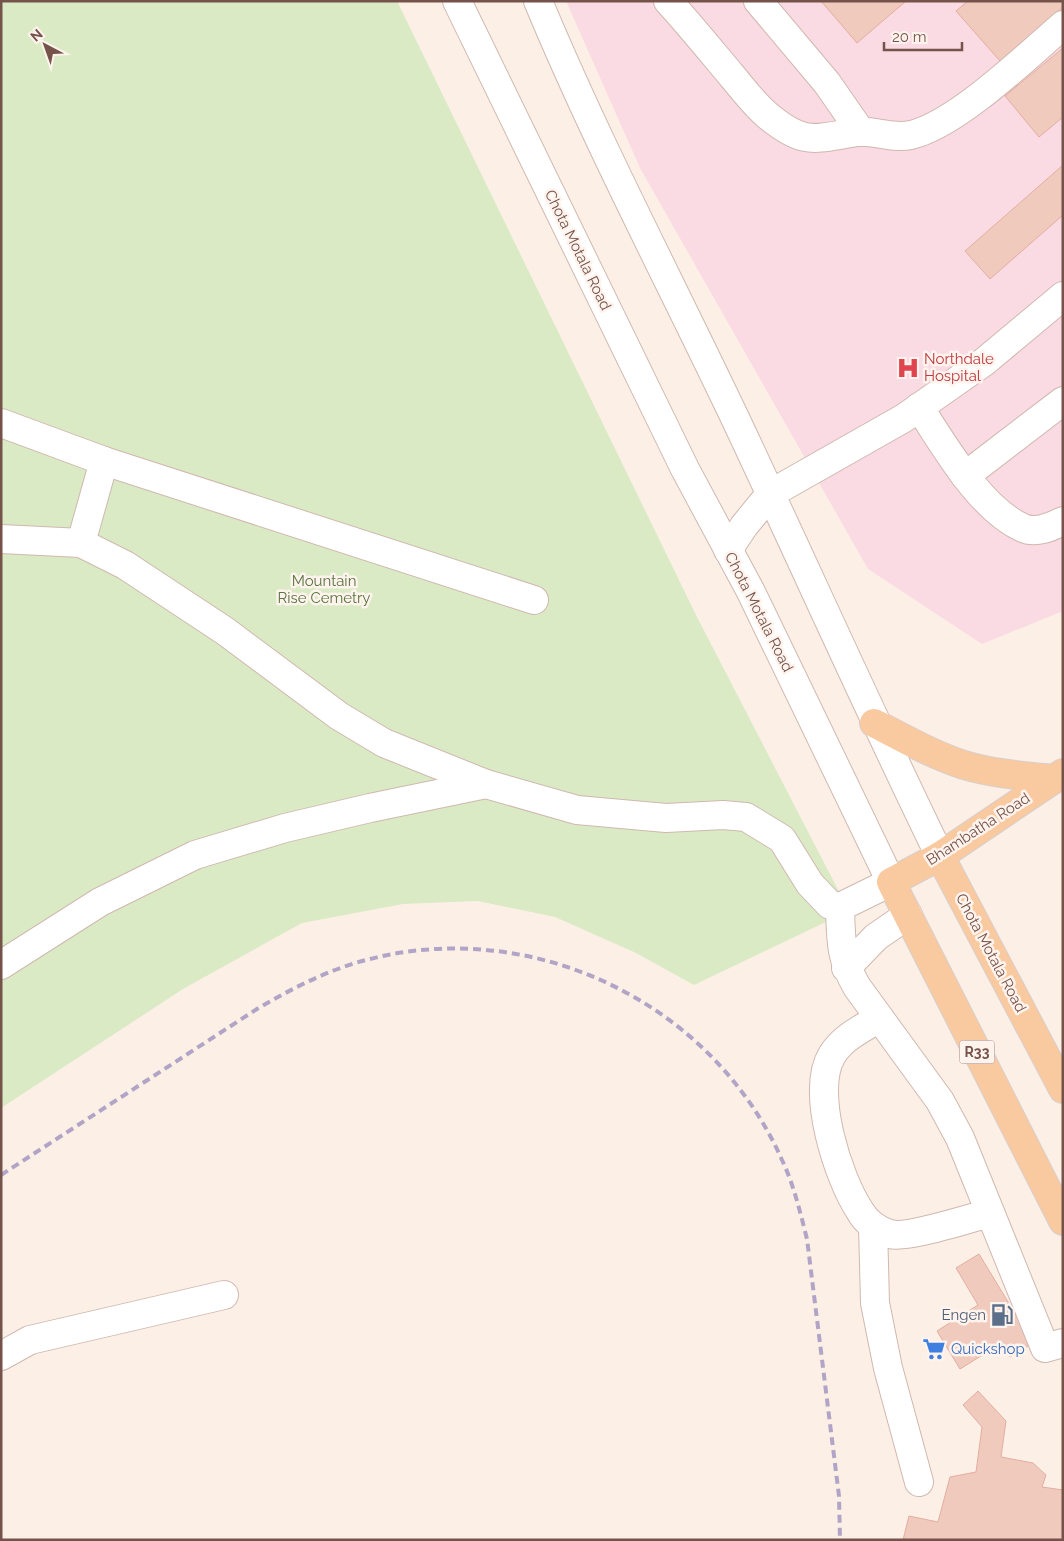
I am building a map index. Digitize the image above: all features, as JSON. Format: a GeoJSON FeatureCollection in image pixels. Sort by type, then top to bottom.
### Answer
{"type":"FeatureCollection","features":[{"type":"Feature","properties":{"kind":"main road"},"geometry":{"type":"LineString","coordinates":[[874,722],[909,741],[964,765],[1000,773],[1059,776]]}},
{"type":"Feature","properties":{"kind":"main road","name":"Bhambatha Road"},"geometry":{"type":"LineString","coordinates":[[891,882],[940,856],[1059,776]]}},
{"type":"Feature","properties":{"kind":"main road","name":"Chota Motala Road"},"geometry":{"type":"LineString","coordinates":[[940,856],[1063,1089]]}},
{"type":"Feature","properties":{"kind":"main road","name":"Chota Motala Road"},"geometry":{"type":"LineString","coordinates":[[891,882],[1063,1222]]}},
{"type":"Feature","properties":{"kind":"street","name":"Chota Motala Road"},"geometry":{"type":"LineString","coordinates":[[457,1],[685,469],[728,550],[891,882]]}},
{"type":"Feature","properties":{"kind":"street","name":"Chota Motala Road"},"geometry":{"type":"LineString","coordinates":[[538,1],[568,73],[770,494],[874,722],[940,856]]}},
{"type":"Feature","properties":{"kind":"street"},"geometry":{"type":"LineString","coordinates":[[668,1],[767,115],[791,132],[805,138],[821,139],[861,132],[886,136],[910,135],[938,124],[1002,78],[1063,25]]}},
{"type":"Feature","properties":{"kind":"street"},"geometry":{"type":"LineString","coordinates":[[758,1],[827,83],[861,132]]}},
{"type":"Feature","properties":{"kind":"street"},"geometry":{"type":"LineString","coordinates":[[728,550],[744,526],[770,494],[846,452],[919,408],[984,362],[1063,296]]}},
{"type":"Feature","properties":{"kind":"street"},"geometry":{"type":"LineString","coordinates":[[965,476],[1063,401]]}},
{"type":"Feature","properties":{"kind":"street"},"geometry":{"type":"LineString","coordinates":[[919,408],[965,476],[992,507],[1024,529],[1045,530],[1063,521]]}},
{"type":"Feature","properties":{"kind":"street"},"geometry":{"type":"LineString","coordinates":[[1,423],[104,461],[534,600]]}},
{"type":"Feature","properties":{"kind":"street"},"geometry":{"type":"LineString","coordinates":[[81,544],[104,461]]}},
{"type":"Feature","properties":{"kind":"street"},"geometry":{"type":"LineString","coordinates":[[1,539],[81,544],[124,565],[202,616],[339,716],[384,743],[486,784],[577,810],[666,818],[723,815],[746,817],[782,839],[821,898],[830,905],[840,907],[891,882]]}},
{"type":"Feature","properties":{"kind":"street"},"geometry":{"type":"LineString","coordinates":[[1,965],[100,902],[195,855],[303,823],[486,784]]}},
{"type":"Feature","properties":{"kind":"street"},"geometry":{"type":"LineString","coordinates":[[840,907],[841,948],[846,968],[879,1018],[903,1047],[940,1101],[960,1138],[990,1213],[1054,1346]]}},
{"type":"Feature","properties":{"kind":"street"},"geometry":{"type":"LineString","coordinates":[[846,968],[876,937],[908,915]]}},
{"type":"Feature","properties":{"kind":"street"},"geometry":{"type":"LineString","coordinates":[[879,1018],[845,1038],[831,1056],[824,1082],[830,1138],[860,1212],[873,1226],[891,1235],[918,1232],[990,1213]]}},
{"type":"Feature","properties":{"kind":"street"},"geometry":{"type":"LineString","coordinates":[[873,1226],[875,1303],[888,1368],[919,1482]]}},
{"type":"Feature","properties":{"kind":"street"},"geometry":{"type":"LineString","coordinates":[[1,1356],[30,1340],[224,1295]]}},
{"type":"Feature","properties":{"kind":"shaded area","name":"Northdale Hospital"},"geometry":{"type":"Polygon","coordinates":[[[566,1],[1063,1],[1063,611],[982,644],[868,569],[640,168],[566,1]]]}},
{"type":"Feature","properties":{"kind":"green space","name":"Mountain Rise Cemetry"},"geometry":{"type":"Polygon","coordinates":[[[1,1],[397,1],[697,617],[849,911],[694,985],[636,953],[555,917],[478,901],[403,904],[302,923],[183,989],[1,1108],[1,1]]]}},
{"type":"Feature","properties":{"kind":"building"},"geometry":{"type":"Polygon","coordinates":[[[821,1],[906,1],[857,43],[821,1]]]}},
{"type":"Feature","properties":{"kind":"building"},"geometry":{"type":"Polygon","coordinates":[[[968,1],[1063,1],[1063,7],[1000,61],[956,11],[968,1]]]}},
{"type":"Feature","properties":{"kind":"building"},"geometry":{"type":"Polygon","coordinates":[[[1063,48],[1063,117],[1039,137],[1005,96],[1063,48]]]}},
{"type":"Feature","properties":{"kind":"building"},"geometry":{"type":"Polygon","coordinates":[[[1063,165],[1063,215],[990,279],[965,251],[1063,165]]]}},
{"type":"Feature","properties":{"kind":"building"},"geometry":{"type":"Polygon","coordinates":[[[979,1254],[1033,1343],[1010,1357],[1002,1343],[960,1369],[937,1331],[978,1305],[956,1268],[979,1254]]]}},
{"type":"Feature","properties":{"kind":"building"},"geometry":{"type":"Polygon","coordinates":[[[978,1391],[1006,1421],[1001,1457],[1033,1463],[1046,1475],[1042,1487],[1063,1490],[1063,1540],[903,1540],[909,1516],[938,1522],[950,1477],[976,1472],[982,1427],[963,1405],[978,1391]]]}},
{"type":"Feature","properties":{"kind":"railway"},"geometry":{"type":"LineString","coordinates":[[1,1175],[257,1009],[312,980],[355,963],[432,949],[494,951],[555,963],[612,985],[665,1017],[712,1057],[751,1105],[786,1169],[807,1239],[839,1496],[840,1540]]}},
{"type":"Feature","properties":{"kind":"place","name":"Northdale Hospital"},"geometry":{"type":"Point","coordinates":[908,368]}},
{"type":"Feature","properties":{"kind":"place","name":"Engen"},"geometry":{"type":"Point","coordinates":[1002,1315]}},
{"type":"Feature","properties":{"kind":"place","name":"Quickshop"},"geometry":{"type":"Point","coordinates":[934,1349]}}]}
